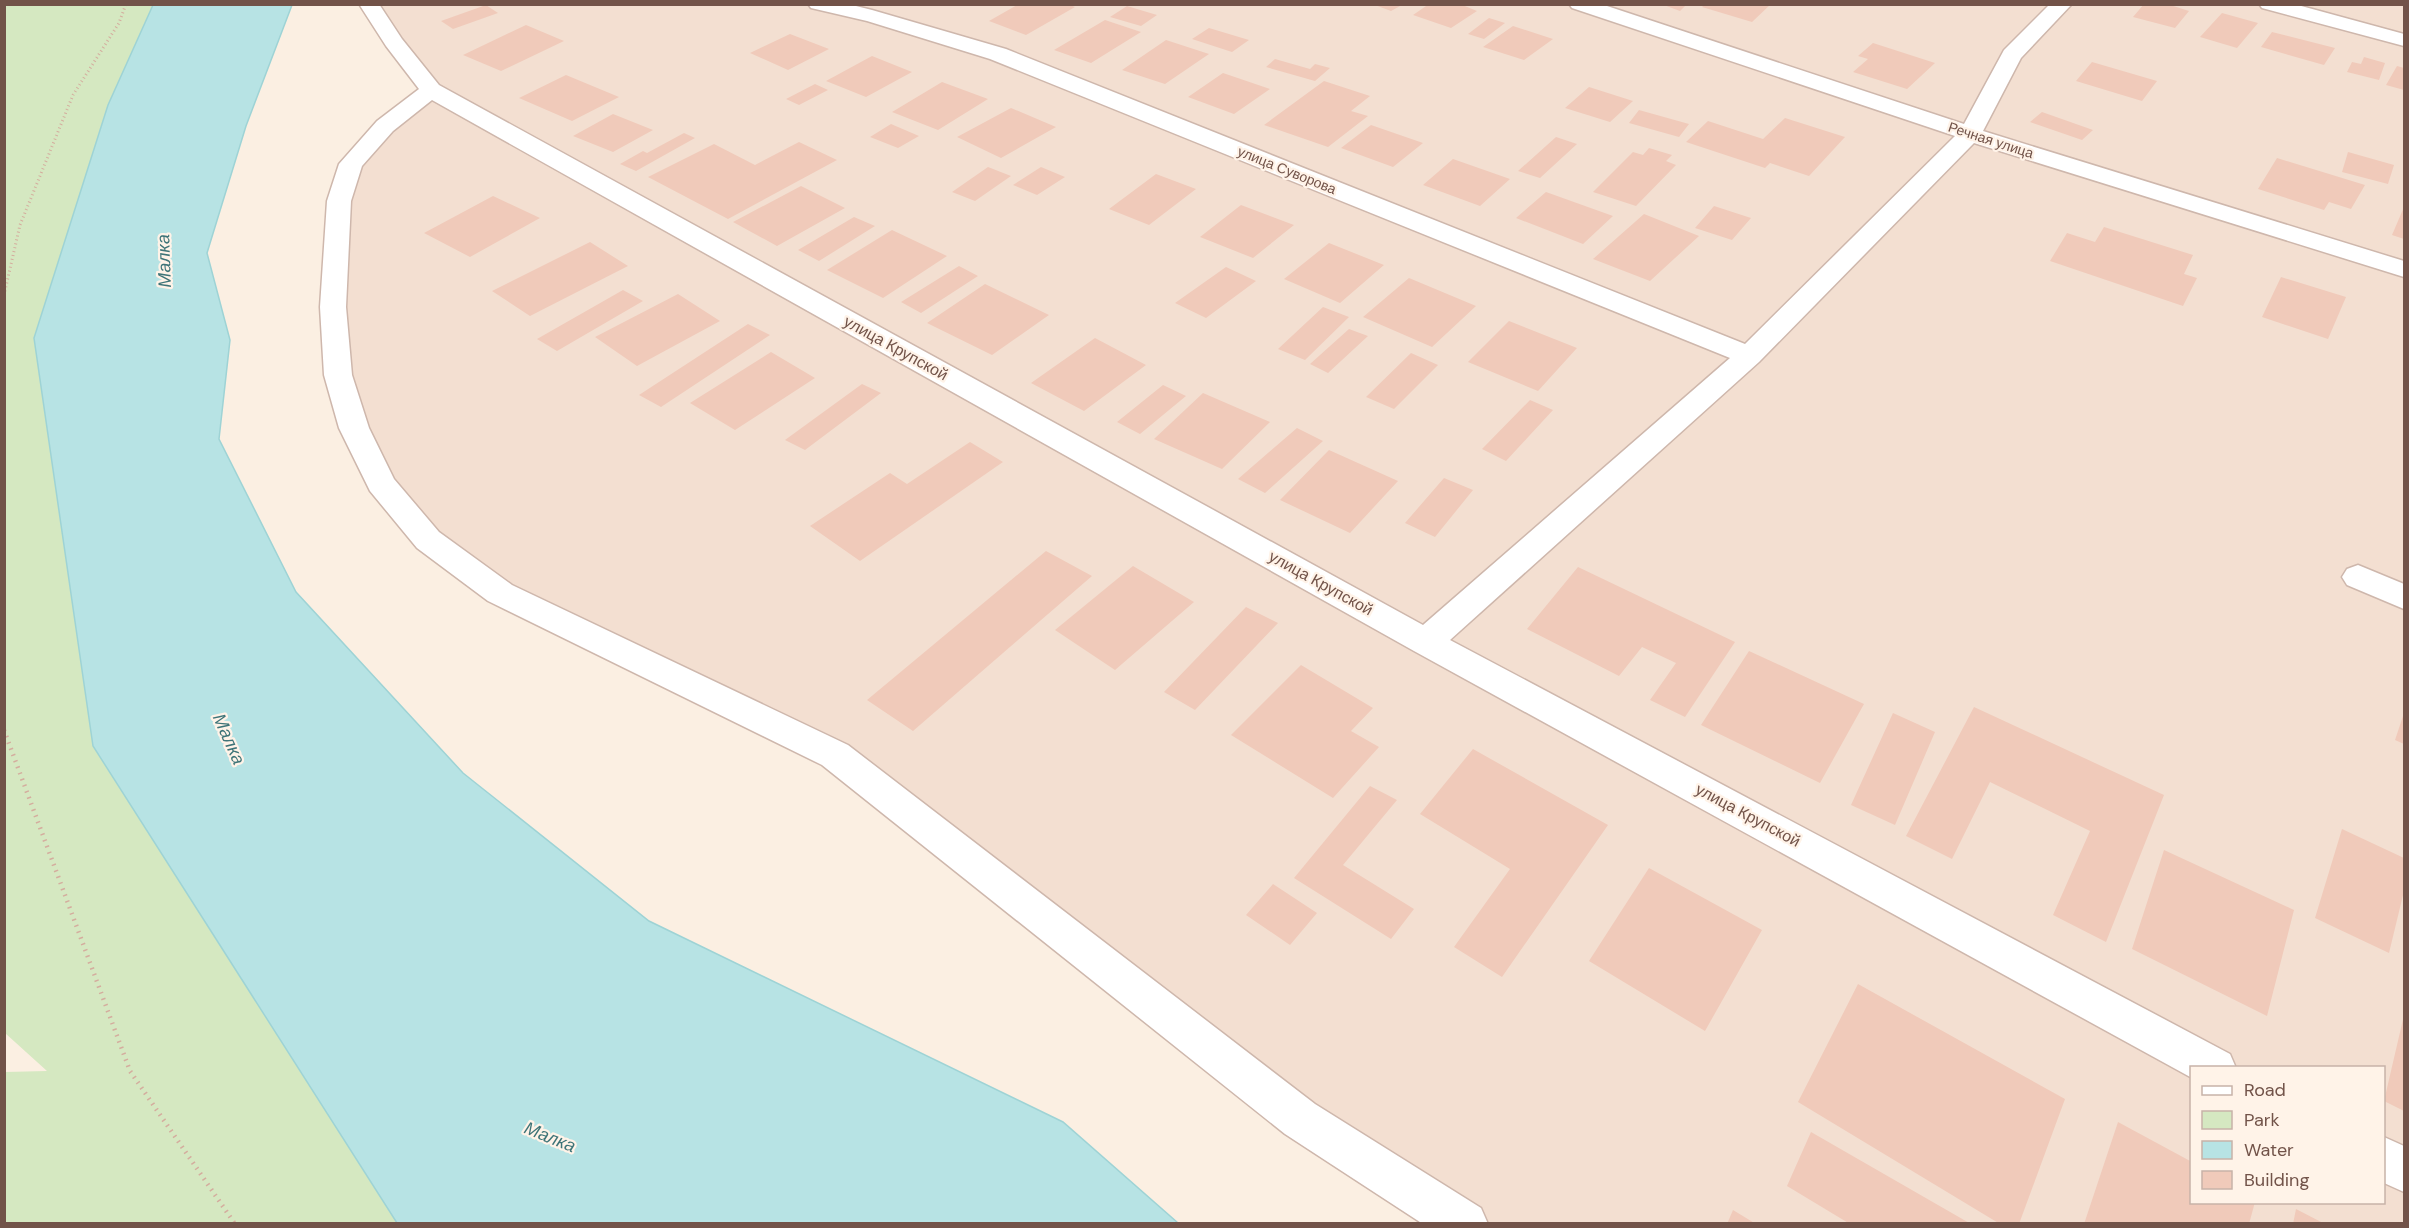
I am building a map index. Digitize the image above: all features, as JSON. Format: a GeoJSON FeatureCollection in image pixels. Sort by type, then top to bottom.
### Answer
{"type":"FeatureCollection","features":[{"type":"Feature","properties":{"kind":"street"},"geometry":{"type":"LineString","coordinates":[[369,4],[393,42],[431,90],[385,126],[351,164],[339,201],[333,307],[338,375],[354,428],[381,484],[428,540],[500,593],[835,754],[962,856],[1300,1119],[1465,1224]]}},
{"type":"Feature","properties":{"kind":"street","name":"улица Суворова"},"geometry":{"type":"LineString","coordinates":[[818,4],[872,16],[998,54],[1749,356]]}},
{"type":"Feature","properties":{"kind":"street","name":"Речная улица"},"geometry":{"type":"LineString","coordinates":[[1579,4],[1970,134],[2404,269]]}},
{"type":"Feature","properties":{"kind":"street"},"geometry":{"type":"LineString","coordinates":[[1426,642],[1749,356],[1970,134],[2012,56],[2061,4]]}},
{"type":"Feature","properties":{"kind":"street"},"geometry":{"type":"LineString","coordinates":[[2269,4],[2404,40]]}},
{"type":"Feature","properties":{"kind":"street","name":"улица Крупской"},"geometry":{"type":"LineString","coordinates":[[431,90],[1426,642],[2211,1066]]}},
{"type":"Feature","properties":{"kind":"street"},"geometry":{"type":"LineString","coordinates":[[2358,577],[2404,597]]}},
{"type":"Feature","properties":{"kind":"street"},"geometry":{"type":"LineString","coordinates":[[2385,1160],[2404,1170]]}},
{"type":"Feature","properties":{"kind":"path"},"geometry":{"type":"LineString","coordinates":[[4,296],[20,225],[73,95],[118,23],[126,4]]}},
{"type":"Feature","properties":{"kind":"path"},"geometry":{"type":"LineString","coordinates":[[4,730],[130,1071],[235,1224]]}},
{"type":"Feature","properties":{"kind":"shaded area"},"geometry":{"type":"Polygon","coordinates":[[[369,5],[2404,5],[2404,1223],[1465,1223],[835,755],[500,593],[428,540],[354,428],[339,201],[385,126],[431,90],[369,5]]]}},
{"type":"Feature","properties":{"kind":"green space"},"geometry":{"type":"Polygon","coordinates":[[[5,5],[153,5],[108,105],[34,338],[93,746],[397,1223],[5,1223],[5,1072],[47,1071],[5,1033],[5,5]]]}},
{"type":"Feature","properties":{"kind":"water","name":"Малка"},"geometry":{"type":"Polygon","coordinates":[[[153,5],[292,5],[246,126],[207,253],[230,340],[219,439],[296,592],[463,773],[649,921],[1063,1122],[1178,1223],[397,1223],[93,746],[34,338],[108,105],[153,5]]]}},
{"type":"Feature","properties":{"kind":"building"},"geometry":{"type":"Polygon","coordinates":[[[1019,4],[1068,4],[1075,7],[1026,35],[989,21],[1019,4]]]}},
{"type":"Feature","properties":{"kind":"building"},"geometry":{"type":"Polygon","coordinates":[[[1429,4],[1460,4],[1477,11],[1451,28],[1413,15],[1429,4]]]}},
{"type":"Feature","properties":{"kind":"building"},"geometry":{"type":"Polygon","coordinates":[[[1661,4],[1687,4],[1680,11],[1661,4]]]}},
{"type":"Feature","properties":{"kind":"building"},"geometry":{"type":"Polygon","coordinates":[[[1705,4],[1771,4],[1752,22],[1702,7],[1705,4]]]}},
{"type":"Feature","properties":{"kind":"building"},"geometry":{"type":"Polygon","coordinates":[[[2144,4],[2167,4],[2189,11],[2175,28],[2133,17],[2144,4]]]}},
{"type":"Feature","properties":{"kind":"building"},"geometry":{"type":"Polygon","coordinates":[[[486,5],[498,13],[453,29],[441,21],[486,5]]]}},
{"type":"Feature","properties":{"kind":"building"},"geometry":{"type":"Polygon","coordinates":[[[1375,5],[1402,5],[1391,11],[1375,5]]]}},
{"type":"Feature","properties":{"kind":"building"},"geometry":{"type":"Polygon","coordinates":[[[1127,6],[1157,15],[1141,26],[1110,17],[1127,6]]]}},
{"type":"Feature","properties":{"kind":"building"},"geometry":{"type":"Polygon","coordinates":[[[2222,13],[2258,23],[2237,48],[2200,37],[2222,13]]]}},
{"type":"Feature","properties":{"kind":"building"},"geometry":{"type":"Polygon","coordinates":[[[1489,18],[1505,23],[1484,39],[1468,34],[1489,18]]]}},
{"type":"Feature","properties":{"kind":"building"},"geometry":{"type":"Polygon","coordinates":[[[1105,20],[1141,32],[1091,63],[1054,50],[1105,20]]]}},
{"type":"Feature","properties":{"kind":"building"},"geometry":{"type":"Polygon","coordinates":[[[526,25],[564,41],[501,71],[463,55],[526,25]]]}},
{"type":"Feature","properties":{"kind":"building"},"geometry":{"type":"Polygon","coordinates":[[[1513,26],[1553,39],[1524,60],[1483,47],[1513,26]]]}},
{"type":"Feature","properties":{"kind":"building"},"geometry":{"type":"Polygon","coordinates":[[[1209,28],[1249,40],[1232,52],[1192,39],[1209,28]]]}},
{"type":"Feature","properties":{"kind":"building"},"geometry":{"type":"Polygon","coordinates":[[[2272,32],[2335,48],[2324,65],[2261,47],[2272,32]]]}},
{"type":"Feature","properties":{"kind":"building"},"geometry":{"type":"Polygon","coordinates":[[[790,34],[829,49],[788,70],[750,53],[790,34]]]}},
{"type":"Feature","properties":{"kind":"building"},"geometry":{"type":"Polygon","coordinates":[[[1166,40],[1209,54],[1165,84],[1122,70],[1166,40]]]}},
{"type":"Feature","properties":{"kind":"building"},"geometry":{"type":"Polygon","coordinates":[[[1873,43],[1935,63],[1907,89],[1853,72],[1868,59],[1858,56],[1873,43]]]}},
{"type":"Feature","properties":{"kind":"building"},"geometry":{"type":"Polygon","coordinates":[[[872,56],[912,72],[866,97],[826,81],[872,56]]]}},
{"type":"Feature","properties":{"kind":"building"},"geometry":{"type":"Polygon","coordinates":[[[2364,57],[2385,63],[2379,80],[2347,72],[2352,62],[2361,64],[2364,57]]]}},
{"type":"Feature","properties":{"kind":"building"},"geometry":{"type":"Polygon","coordinates":[[[1275,59],[1310,69],[1315,64],[1330,68],[1315,81],[1266,67],[1275,59]]]}},
{"type":"Feature","properties":{"kind":"building"},"geometry":{"type":"Polygon","coordinates":[[[2092,62],[2157,81],[2142,101],[2076,81],[2092,62]]]}},
{"type":"Feature","properties":{"kind":"building"},"geometry":{"type":"Polygon","coordinates":[[[2397,66],[2404,68],[2404,90],[2386,85],[2397,66]]]}},
{"type":"Feature","properties":{"kind":"building"},"geometry":{"type":"Polygon","coordinates":[[[1223,73],[1270,89],[1234,114],[1188,97],[1223,73]]]}},
{"type":"Feature","properties":{"kind":"building"},"geometry":{"type":"Polygon","coordinates":[[[566,75],[619,97],[572,121],[519,98],[566,75]]]}},
{"type":"Feature","properties":{"kind":"building"},"geometry":{"type":"Polygon","coordinates":[[[1324,81],[1370,96],[1351,111],[1368,116],[1328,147],[1264,125],[1324,81]]]}},
{"type":"Feature","properties":{"kind":"building"},"geometry":{"type":"Polygon","coordinates":[[[942,82],[988,99],[938,130],[892,112],[942,82]]]}},
{"type":"Feature","properties":{"kind":"building"},"geometry":{"type":"Polygon","coordinates":[[[815,84],[828,90],[799,105],[786,99],[815,84]]]}},
{"type":"Feature","properties":{"kind":"building"},"geometry":{"type":"Polygon","coordinates":[[[1589,87],[1633,101],[1610,122],[1565,108],[1589,87]]]}},
{"type":"Feature","properties":{"kind":"building"},"geometry":{"type":"Polygon","coordinates":[[[1011,108],[1056,127],[1001,158],[957,137],[1011,108]]]}},
{"type":"Feature","properties":{"kind":"building"},"geometry":{"type":"Polygon","coordinates":[[[1639,110],[1689,124],[1679,137],[1629,123],[1639,110]]]}},
{"type":"Feature","properties":{"kind":"building"},"geometry":{"type":"Polygon","coordinates":[[[2042,112],[2093,130],[2082,140],[2030,122],[2042,112]]]}},
{"type":"Feature","properties":{"kind":"building"},"geometry":{"type":"Polygon","coordinates":[[[613,114],[653,130],[613,152],[573,136],[613,114]]]}},
{"type":"Feature","properties":{"kind":"building"},"geometry":{"type":"Polygon","coordinates":[[[1785,118],[1845,137],[1809,176],[1770,163],[1765,168],[1686,142],[1708,121],[1763,139],[1785,118]]]}},
{"type":"Feature","properties":{"kind":"building"},"geometry":{"type":"Polygon","coordinates":[[[891,124],[919,136],[898,148],[870,137],[891,124]]]}},
{"type":"Feature","properties":{"kind":"building"},"geometry":{"type":"Polygon","coordinates":[[[1371,125],[1423,143],[1393,167],[1341,148],[1371,125]]]}},
{"type":"Feature","properties":{"kind":"building"},"geometry":{"type":"Polygon","coordinates":[[[684,133],[695,138],[636,171],[620,164],[643,151],[647,153],[684,133]]]}},
{"type":"Feature","properties":{"kind":"building"},"geometry":{"type":"Polygon","coordinates":[[[1556,137],[1577,144],[1540,178],[1518,171],[1556,137]]]}},
{"type":"Feature","properties":{"kind":"building"},"geometry":{"type":"Polygon","coordinates":[[[799,142],[837,160],[728,219],[648,177],[714,144],[755,165],[799,142]]]}},
{"type":"Feature","properties":{"kind":"building"},"geometry":{"type":"Polygon","coordinates":[[[1649,148],[1672,155],[1666,161],[1676,165],[1636,206],[1593,192],[1633,152],[1643,155],[1649,148]]]}},
{"type":"Feature","properties":{"kind":"building"},"geometry":{"type":"Polygon","coordinates":[[[2348,152],[2394,165],[2388,184],[2342,172],[2348,152]]]}},
{"type":"Feature","properties":{"kind":"building"},"geometry":{"type":"Polygon","coordinates":[[[2277,158],[2365,185],[2351,209],[2329,202],[2324,210],[2258,189],[2277,158]]]}},
{"type":"Feature","properties":{"kind":"building"},"geometry":{"type":"Polygon","coordinates":[[[1453,159],[1510,179],[1480,206],[1423,185],[1453,159]]]}},
{"type":"Feature","properties":{"kind":"building"},"geometry":{"type":"Polygon","coordinates":[[[988,167],[1011,176],[975,201],[952,192],[988,167]]]}},
{"type":"Feature","properties":{"kind":"building"},"geometry":{"type":"Polygon","coordinates":[[[1041,167],[1065,177],[1037,195],[1013,185],[1041,167]]]}},
{"type":"Feature","properties":{"kind":"building"},"geometry":{"type":"Polygon","coordinates":[[[1156,174],[1196,189],[1149,225],[1109,209],[1156,174]]]}},
{"type":"Feature","properties":{"kind":"building"},"geometry":{"type":"Polygon","coordinates":[[[801,186],[845,208],[777,246],[733,222],[801,186]]]}},
{"type":"Feature","properties":{"kind":"building"},"geometry":{"type":"Polygon","coordinates":[[[1546,192],[1613,216],[1583,244],[1516,218],[1546,192]]]}},
{"type":"Feature","properties":{"kind":"building"},"geometry":{"type":"Polygon","coordinates":[[[493,196],[540,218],[470,257],[424,233],[493,196]]]}},
{"type":"Feature","properties":{"kind":"building"},"geometry":{"type":"Polygon","coordinates":[[[1241,205],[1294,225],[1253,258],[1200,237],[1241,205]]]}},
{"type":"Feature","properties":{"kind":"building"},"geometry":{"type":"Polygon","coordinates":[[[1714,206],[1751,218],[1732,240],[1695,228],[1714,206]]]}},
{"type":"Feature","properties":{"kind":"building"},"geometry":{"type":"Polygon","coordinates":[[[2404,207],[2404,239],[2392,235],[2404,207]]]}},
{"type":"Feature","properties":{"kind":"building"},"geometry":{"type":"Polygon","coordinates":[[[1644,214],[1699,236],[1650,281],[1593,259],[1644,214]]]}},
{"type":"Feature","properties":{"kind":"building"},"geometry":{"type":"Polygon","coordinates":[[[854,217],[875,226],[819,261],[798,250],[854,217]]]}},
{"type":"Feature","properties":{"kind":"building"},"geometry":{"type":"Polygon","coordinates":[[[2104,227],[2193,255],[2184,274],[2197,278],[2183,306],[2050,261],[2067,233],[2095,242],[2104,227]]]}},
{"type":"Feature","properties":{"kind":"building"},"geometry":{"type":"Polygon","coordinates":[[[892,230],[947,256],[883,298],[827,270],[892,230]]]}},
{"type":"Feature","properties":{"kind":"building"},"geometry":{"type":"Polygon","coordinates":[[[590,242],[628,266],[530,316],[492,291],[590,242]]]}},
{"type":"Feature","properties":{"kind":"building"},"geometry":{"type":"Polygon","coordinates":[[[1329,243],[1384,265],[1340,303],[1284,279],[1329,243]]]}},
{"type":"Feature","properties":{"kind":"building"},"geometry":{"type":"Polygon","coordinates":[[[959,266],[978,276],[921,313],[901,302],[959,266]]]}},
{"type":"Feature","properties":{"kind":"building"},"geometry":{"type":"Polygon","coordinates":[[[1226,267],[1256,281],[1206,318],[1175,303],[1226,267]]]}},
{"type":"Feature","properties":{"kind":"building"},"geometry":{"type":"Polygon","coordinates":[[[2281,277],[2346,297],[2328,339],[2262,317],[2281,277]]]}},
{"type":"Feature","properties":{"kind":"building"},"geometry":{"type":"Polygon","coordinates":[[[1409,278],[1476,306],[1432,347],[1363,317],[1409,278]]]}},
{"type":"Feature","properties":{"kind":"building"},"geometry":{"type":"Polygon","coordinates":[[[985,284],[1049,315],[992,355],[927,323],[985,284]]]}},
{"type":"Feature","properties":{"kind":"building"},"geometry":{"type":"Polygon","coordinates":[[[623,290],[643,301],[557,351],[537,339],[623,290]]]}},
{"type":"Feature","properties":{"kind":"building"},"geometry":{"type":"Polygon","coordinates":[[[678,294],[720,321],[637,366],[595,337],[678,294]]]}},
{"type":"Feature","properties":{"kind":"building"},"geometry":{"type":"Polygon","coordinates":[[[1323,307],[1349,317],[1305,360],[1278,349],[1323,307]]]}},
{"type":"Feature","properties":{"kind":"building"},"geometry":{"type":"Polygon","coordinates":[[[1509,321],[1577,348],[1538,391],[1468,362],[1509,321]]]}},
{"type":"Feature","properties":{"kind":"building"},"geometry":{"type":"Polygon","coordinates":[[[748,324],[770,335],[661,407],[639,395],[748,324]]]}},
{"type":"Feature","properties":{"kind":"building"},"geometry":{"type":"Polygon","coordinates":[[[1349,329],[1368,336],[1328,373],[1310,364],[1349,329]]]}},
{"type":"Feature","properties":{"kind":"building"},"geometry":{"type":"Polygon","coordinates":[[[1095,338],[1146,365],[1084,411],[1031,383],[1095,338]]]}},
{"type":"Feature","properties":{"kind":"building"},"geometry":{"type":"Polygon","coordinates":[[[771,352],[815,378],[735,430],[690,403],[771,352]]]}},
{"type":"Feature","properties":{"kind":"building"},"geometry":{"type":"Polygon","coordinates":[[[1411,353],[1438,365],[1394,409],[1366,397],[1411,353]]]}},
{"type":"Feature","properties":{"kind":"building"},"geometry":{"type":"Polygon","coordinates":[[[862,384],[881,393],[805,450],[785,440],[862,384]]]}},
{"type":"Feature","properties":{"kind":"building"},"geometry":{"type":"Polygon","coordinates":[[[1163,385],[1186,396],[1140,434],[1117,422],[1163,385]]]}},
{"type":"Feature","properties":{"kind":"building"},"geometry":{"type":"Polygon","coordinates":[[[1203,393],[1270,422],[1222,469],[1154,439],[1203,393]]]}},
{"type":"Feature","properties":{"kind":"building"},"geometry":{"type":"Polygon","coordinates":[[[1530,400],[1553,410],[1506,461],[1482,449],[1530,400]]]}},
{"type":"Feature","properties":{"kind":"building"},"geometry":{"type":"Polygon","coordinates":[[[1297,428],[1323,441],[1265,493],[1238,479],[1297,428]]]}},
{"type":"Feature","properties":{"kind":"building"},"geometry":{"type":"Polygon","coordinates":[[[970,442],[1003,462],[860,561],[810,526],[890,473],[907,484],[970,442]]]}},
{"type":"Feature","properties":{"kind":"building"},"geometry":{"type":"Polygon","coordinates":[[[1329,450],[1398,481],[1350,533],[1280,500],[1329,450]]]}},
{"type":"Feature","properties":{"kind":"building"},"geometry":{"type":"Polygon","coordinates":[[[1444,478],[1473,490],[1435,537],[1405,523],[1444,478]]]}},
{"type":"Feature","properties":{"kind":"building"},"geometry":{"type":"Polygon","coordinates":[[[1046,551],[1092,576],[913,731],[867,700],[1046,551]]]}},
{"type":"Feature","properties":{"kind":"building"},"geometry":{"type":"Polygon","coordinates":[[[1133,566],[1194,602],[1115,670],[1055,630],[1133,566]]]}},
{"type":"Feature","properties":{"kind":"building"},"geometry":{"type":"Polygon","coordinates":[[[1578,567],[1735,642],[1685,717],[1650,700],[1676,663],[1642,647],[1619,676],[1527,629],[1578,567]]]}},
{"type":"Feature","properties":{"kind":"building"},"geometry":{"type":"Polygon","coordinates":[[[1246,607],[1278,623],[1195,710],[1164,692],[1246,607]]]}},
{"type":"Feature","properties":{"kind":"building"},"geometry":{"type":"Polygon","coordinates":[[[1749,651],[1864,704],[1820,783],[1701,725],[1749,651]]]}},
{"type":"Feature","properties":{"kind":"building"},"geometry":{"type":"Polygon","coordinates":[[[1301,665],[1373,708],[1351,731],[1379,747],[1333,798],[1231,735],[1301,665]]]}},
{"type":"Feature","properties":{"kind":"building"},"geometry":{"type":"Polygon","coordinates":[[[1974,707],[2164,795],[2106,942],[2053,915],[2090,831],[1990,782],[1952,859],[1906,836],[1974,707]]]}},
{"type":"Feature","properties":{"kind":"building"},"geometry":{"type":"Polygon","coordinates":[[[1893,713],[1935,732],[1895,825],[1851,805],[1893,713]]]}},
{"type":"Feature","properties":{"kind":"building"},"geometry":{"type":"Polygon","coordinates":[[[2404,713],[2404,744],[2395,740],[2404,713]]]}},
{"type":"Feature","properties":{"kind":"building"},"geometry":{"type":"Polygon","coordinates":[[[1473,749],[1608,825],[1502,977],[1454,947],[1510,869],[1420,814],[1473,749]]]}},
{"type":"Feature","properties":{"kind":"building"},"geometry":{"type":"Polygon","coordinates":[[[1370,786],[1397,800],[1343,865],[1414,909],[1391,939],[1294,878],[1370,786]]]}},
{"type":"Feature","properties":{"kind":"building"},"geometry":{"type":"Polygon","coordinates":[[[2342,829],[2404,858],[2404,891],[2389,953],[2315,918],[2342,829]]]}},
{"type":"Feature","properties":{"kind":"building"},"geometry":{"type":"Polygon","coordinates":[[[2164,850],[2294,910],[2267,1016],[2132,949],[2164,850]]]}},
{"type":"Feature","properties":{"kind":"building"},"geometry":{"type":"Polygon","coordinates":[[[1649,868],[1762,930],[1705,1031],[1589,961],[1649,868]]]}},
{"type":"Feature","properties":{"kind":"building"},"geometry":{"type":"Polygon","coordinates":[[[1273,884],[1317,913],[1290,945],[1246,915],[1273,884]]]}},
{"type":"Feature","properties":{"kind":"building"},"geometry":{"type":"Polygon","coordinates":[[[1858,984],[2065,1099],[2019,1224],[2000,1224],[1798,1102],[1858,984]]]}},
{"type":"Feature","properties":{"kind":"building"},"geometry":{"type":"Polygon","coordinates":[[[2404,1015],[2404,1111],[2385,1102],[2404,1015]]]}},
{"type":"Feature","properties":{"kind":"building"},"geometry":{"type":"Polygon","coordinates":[[[2118,1122],[2190,1161],[2190,1204],[2254,1204],[2249,1224],[2084,1224],[2118,1122]]]}},
{"type":"Feature","properties":{"kind":"building"},"geometry":{"type":"Polygon","coordinates":[[[1811,1132],[1971,1224],[1850,1224],[1787,1186],[1811,1132]]]}},
{"type":"Feature","properties":{"kind":"building"},"geometry":{"type":"Polygon","coordinates":[[[2296,1209],[2325,1224],[2293,1224],[2296,1209]]]}},
{"type":"Feature","properties":{"kind":"building"},"geometry":{"type":"Polygon","coordinates":[[[1733,1210],[1756,1224],[1727,1224],[1733,1210]]]}}]}
